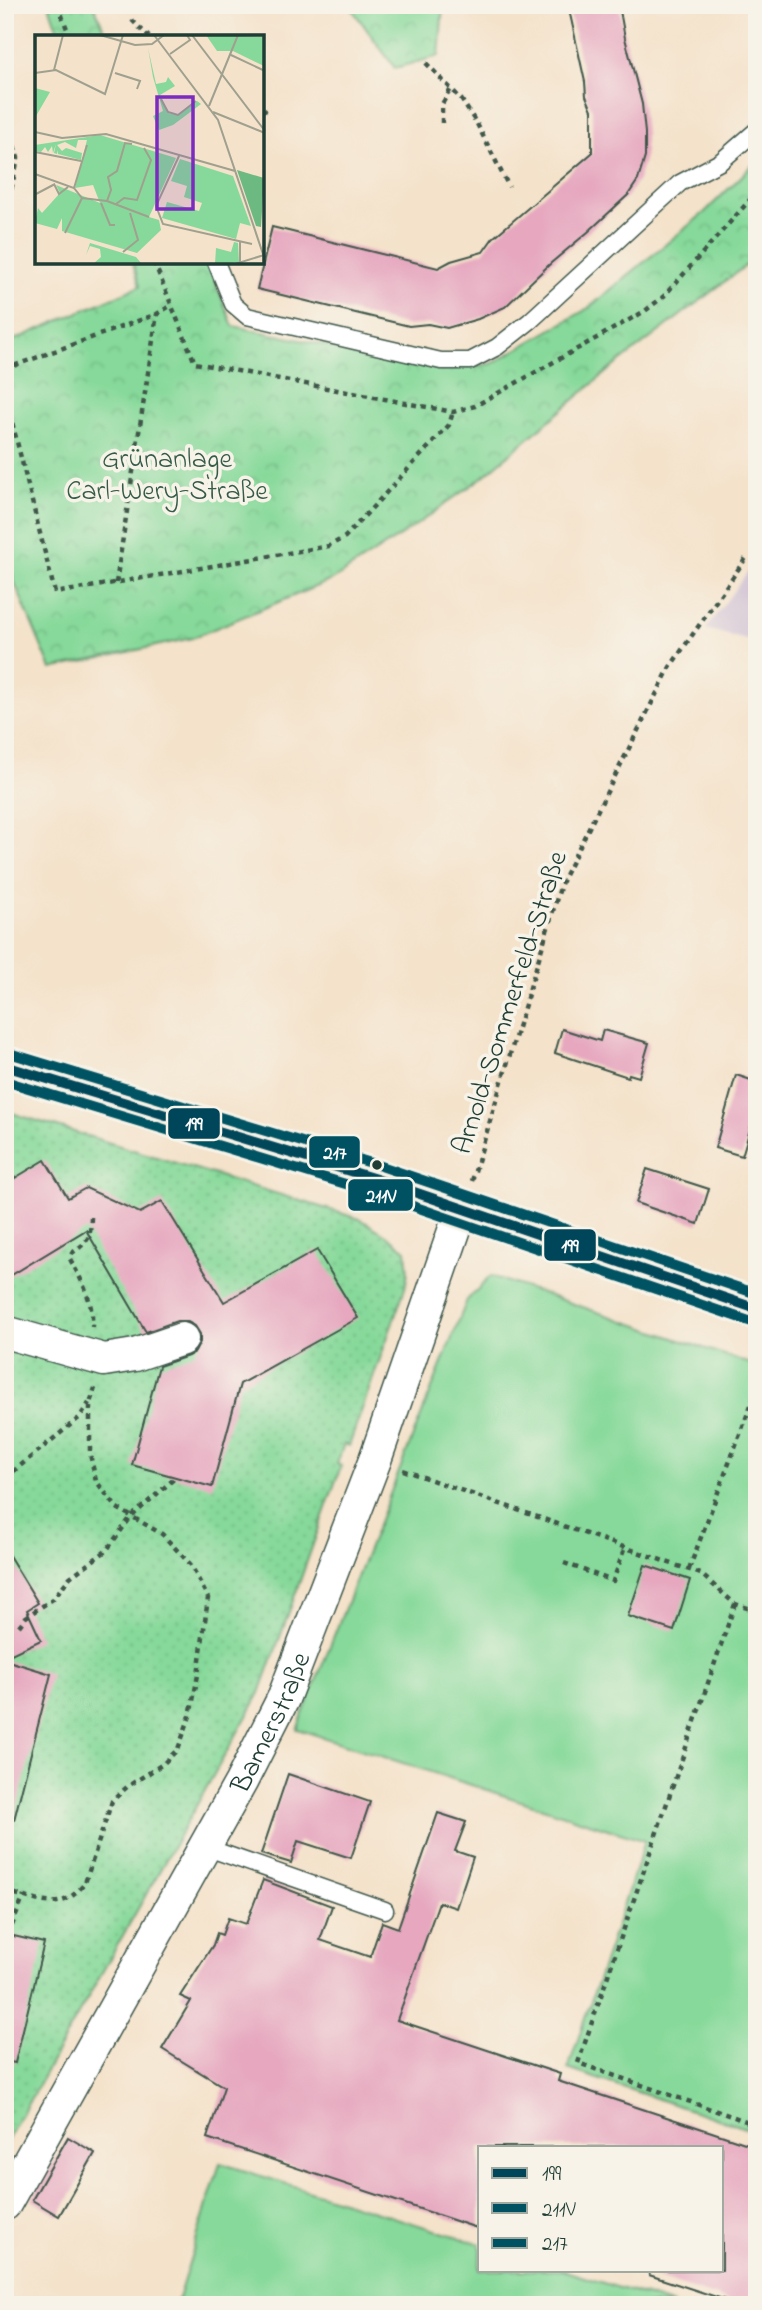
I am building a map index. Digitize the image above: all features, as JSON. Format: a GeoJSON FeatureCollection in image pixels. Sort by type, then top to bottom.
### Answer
{"type":"FeatureCollection","features":[{"type":"Feature","properties":{"kind":"street"},"geometry":{"type":"LineString","coordinates":[[5,1066],[376,1180],[757,1309]]}},
{"type":"Feature","properties":{"kind":"street","name":"Bamerstraße"},"geometry":{"type":"LineString","coordinates":[[5,2204],[241,1782],[283,1699],[375,1460],[462,1208]]}},
{"type":"Feature","properties":{"kind":"street"},"geometry":{"type":"LineString","coordinates":[[5,1332],[96,1358],[135,1355],[182,1339]]}},
{"type":"Feature","properties":{"kind":"lane"},"geometry":{"type":"LineString","coordinates":[[217,264],[233,304],[247,316],[441,361],[470,361],[497,347],[530,321],[680,183],[720,162],[757,130]]}},
{"type":"Feature","properties":{"kind":"lane"},"geometry":{"type":"LineString","coordinates":[[205,1847],[385,1910]]}},
{"type":"Feature","properties":{"kind":"path"},"geometry":{"type":"LineString","coordinates":[[58,5],[69,35]]}},
{"type":"Feature","properties":{"kind":"path"},"geometry":{"type":"LineString","coordinates":[[132,20],[147,35]]}},
{"type":"Feature","properties":{"kind":"path"},"geometry":{"type":"LineString","coordinates":[[426,63],[461,99],[509,187]]}},
{"type":"Feature","properties":{"kind":"path"},"geometry":{"type":"LineString","coordinates":[[442,123],[442,104],[451,89]]}},
{"type":"Feature","properties":{"kind":"path"},"geometry":{"type":"LineString","coordinates":[[264,110],[269,108]]}},
{"type":"Feature","properties":{"kind":"path"},"geometry":{"type":"LineString","coordinates":[[5,117],[18,159],[5,219]]}},
{"type":"Feature","properties":{"kind":"path"},"geometry":{"type":"LineString","coordinates":[[5,369],[157,314],[170,306]]}},
{"type":"Feature","properties":{"kind":"path"},"geometry":{"type":"LineString","coordinates":[[116,583],[157,314]]}},
{"type":"Feature","properties":{"kind":"path"},"geometry":{"type":"LineString","coordinates":[[5,394],[55,593],[329,546],[345,537],[449,425],[453,412]]}},
{"type":"Feature","properties":{"kind":"path","name":"Arnold-Sommerfeld-Straße"},"geometry":{"type":"LineString","coordinates":[[462,1208],[494,1111],[562,881],[670,667],[746,558]]}},
{"type":"Feature","properties":{"kind":"path"},"geometry":{"type":"LineString","coordinates":[[5,1891],[53,1903],[67,1901],[76,1894],[85,1883],[112,1801],[128,1786],[163,1764],[178,1749],[190,1716],[208,1598],[191,1565],[162,1534],[117,1508],[96,1481],[90,1454],[90,1403],[96,1358],[93,1313],[89,1296],[71,1259],[72,1253],[90,1237],[91,1217]]}},
{"type":"Feature","properties":{"kind":"path"},"geometry":{"type":"LineString","coordinates":[[689,1569],[757,1389]]}},
{"type":"Feature","properties":{"kind":"path"},"geometry":{"type":"LineString","coordinates":[[5,1478],[79,1418],[90,1403]]}},
{"type":"Feature","properties":{"kind":"path"},"geometry":{"type":"LineString","coordinates":[[375,1460],[689,1569],[701,1574],[735,1604],[757,1611]]}},
{"type":"Feature","properties":{"kind":"path"},"geometry":{"type":"LineString","coordinates":[[19,1626],[26,1617],[53,1599],[71,1577],[106,1552],[131,1517],[175,1478]]}},
{"type":"Feature","properties":{"kind":"path"},"geometry":{"type":"LineString","coordinates":[[565,1563],[613,1581],[625,1547]]}},
{"type":"Feature","properties":{"kind":"path"},"geometry":{"type":"LineString","coordinates":[[735,1604],[578,2063],[757,2125]]}},
{"type":"Feature","properties":{"kind":"path"},"geometry":{"type":"LineString","coordinates":[[7,1634],[13,1638]]}},
{"type":"Feature","properties":{"kind":"path"},"geometry":{"type":"LineString","coordinates":[[5,1806],[10,1818],[5,1838]]}},
{"type":"Feature","properties":{"kind":"path"},"geometry":{"type":"LineString","coordinates":[[8,1935],[24,1896]]}},
{"type":"Feature","properties":{"kind":"shaded area"},"geometry":{"type":"Polygon","coordinates":[[[757,559],[757,643],[706,629],[757,559]]]}},
{"type":"Feature","properties":{"kind":"green space"},"geometry":{"type":"Polygon","coordinates":[[[49,5],[94,5],[106,35],[59,35],[49,5]]]}},
{"type":"Feature","properties":{"kind":"green space"},"geometry":{"type":"Polygon","coordinates":[[[349,5],[443,5],[439,56],[395,68],[349,5]]]}},
{"type":"Feature","properties":{"kind":"green space","name":"Grünanlage Carl-Wery-Straße"},"geometry":{"type":"Polygon","coordinates":[[[757,161],[757,257],[609,370],[480,479],[412,528],[334,579],[192,638],[51,669],[5,560],[5,344],[140,286],[133,264],[208,264],[233,326],[442,369],[491,364],[587,309],[705,212],[757,161]]]}},
{"type":"Feature","properties":{"kind":"green space"},"geometry":{"type":"Polygon","coordinates":[[[5,1111],[360,1219],[406,1250],[408,1272],[405,1288],[349,1446],[344,1444],[337,1464],[341,1466],[260,1693],[5,2144],[5,1111]]]}},
{"type":"Feature","properties":{"kind":"green space"},"geometry":{"type":"Polygon","coordinates":[[[491,1276],[757,1366],[757,2132],[568,2069],[645,1841],[297,1729],[467,1300],[491,1276]]]}},
{"type":"Feature","properties":{"kind":"green space"},"geometry":{"type":"Polygon","coordinates":[[[220,2163],[478,2243],[478,2272],[568,2272],[674,2305],[176,2305],[220,2163]]]}},
{"type":"Feature","properties":{"kind":"building"},"geometry":{"type":"Polygon","coordinates":[[[568,5],[619,5],[642,104],[645,157],[638,180],[628,195],[505,307],[447,328],[428,324],[409,326],[257,289],[272,227],[438,268],[451,261],[483,252],[493,238],[592,153],[592,110],[586,96],[568,5]]]}},
{"type":"Feature","properties":{"kind":"building"},"geometry":{"type":"Polygon","coordinates":[[[562,1029],[600,1041],[603,1030],[649,1043],[639,1077],[629,1074],[628,1077],[555,1053],[562,1029]]]}},
{"type":"Feature","properties":{"kind":"building"},"geometry":{"type":"Polygon","coordinates":[[[736,1075],[757,1082],[757,1106],[742,1156],[715,1148],[736,1075]]]}},
{"type":"Feature","properties":{"kind":"building"},"geometry":{"type":"Polygon","coordinates":[[[45,1160],[68,1198],[86,1188],[140,1213],[162,1201],[224,1302],[317,1250],[358,1318],[240,1384],[212,1487],[132,1465],[159,1366],[195,1352],[200,1342],[200,1334],[195,1326],[186,1321],[177,1321],[146,1332],[86,1230],[5,1279],[5,1184],[45,1160]]]}},
{"type":"Feature","properties":{"kind":"building"},"geometry":{"type":"Polygon","coordinates":[[[647,1169],[709,1189],[698,1224],[636,1203],[647,1169]]]}},
{"type":"Feature","properties":{"kind":"building"},"geometry":{"type":"Polygon","coordinates":[[[5,1549],[38,1603],[27,1610],[41,1640],[5,1657],[5,1549]]]}},
{"type":"Feature","properties":{"kind":"building"},"geometry":{"type":"Polygon","coordinates":[[[645,1565],[690,1580],[674,1631],[628,1616],[645,1565]]]}},
{"type":"Feature","properties":{"kind":"building"},"geometry":{"type":"Polygon","coordinates":[[[5,1660],[51,1674],[14,1820],[5,1819],[5,1660]]]}},
{"type":"Feature","properties":{"kind":"building"},"geometry":{"type":"Polygon","coordinates":[[[288,1774],[370,1802],[351,1858],[298,1841],[291,1863],[261,1854],[288,1774]]]}},
{"type":"Feature","properties":{"kind":"building"},"geometry":{"type":"Polygon","coordinates":[[[438,1813],[466,1822],[455,1851],[473,1857],[456,1908],[439,1902],[397,2020],[560,2074],[558,2081],[757,2147],[757,2305],[741,2305],[649,2275],[650,2272],[724,2272],[724,2146],[478,2146],[478,2228],[207,2138],[224,2087],[162,2049],[191,2001],[180,1996],[213,1945],[217,1933],[222,1935],[228,1918],[246,1924],[263,1880],[332,1906],[320,1940],[370,1957],[382,1922],[398,1928],[438,1813]]]}},
{"type":"Feature","properties":{"kind":"building"},"geometry":{"type":"Polygon","coordinates":[[[5,1934],[44,1943],[15,2063],[5,2061],[5,1934]]]}},
{"type":"Feature","properties":{"kind":"building"},"geometry":{"type":"Polygon","coordinates":[[[68,2137],[95,2153],[59,2216],[32,2200],[68,2137]]]}},
{"type":"Feature","properties":{"kind":"transit line","name":"217"},"geometry":{"type":"LineString","coordinates":[[9,1053],[381,1166],[757,1294]]}},
{"type":"Feature","properties":{"kind":"transit line","name":"199"},"geometry":{"type":"LineString","coordinates":[[5,1066],[376,1179],[757,1309]]}},
{"type":"Feature","properties":{"kind":"transit line","name":"211V"},"geometry":{"type":"LineString","coordinates":[[5,1081],[372,1192],[752,1322]]}}]}
